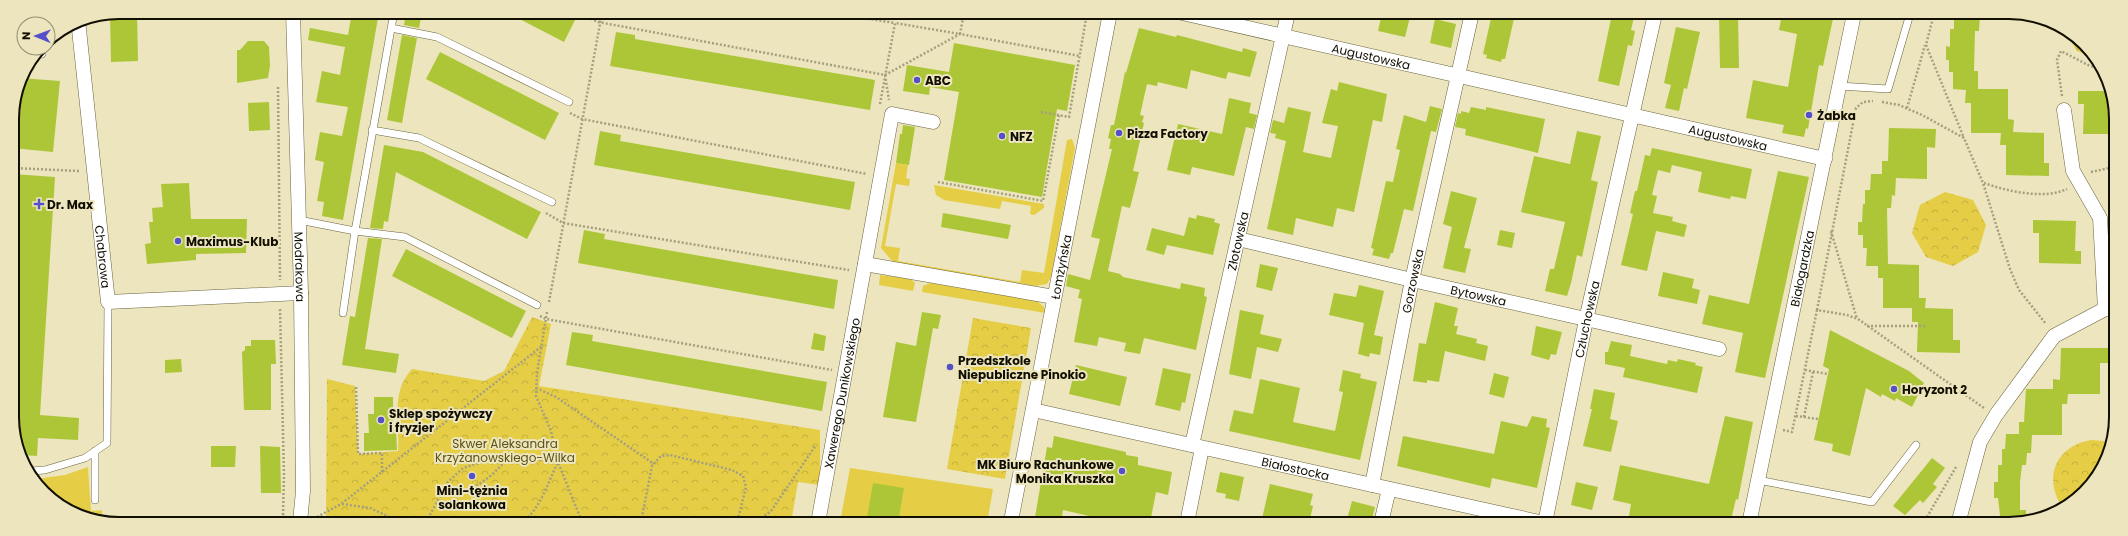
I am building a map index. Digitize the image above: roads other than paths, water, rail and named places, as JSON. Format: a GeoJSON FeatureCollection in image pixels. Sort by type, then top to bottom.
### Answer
{"type":"FeatureCollection","features":[{"type":"Feature","properties":{"kind":"street","name":"Modrakowa"},"geometry":{"type":"LineString","coordinates":[[293,19],[301,293],[303,491],[300,517]]}},
{"type":"Feature","properties":{"kind":"street","name":"Łomżyńska"},"geometry":{"type":"LineString","coordinates":[[1012,517],[1109,19]]}},
{"type":"Feature","properties":{"kind":"street","name":"Augustowska"},"geometry":{"type":"LineString","coordinates":[[1207,19],[1824,159]]}},
{"type":"Feature","properties":{"kind":"street"},"geometry":{"type":"LineString","coordinates":[[1283,37],[1287,19]]}},
{"type":"Feature","properties":{"kind":"street"},"geometry":{"type":"LineString","coordinates":[[1458,77],[1471,19]]}},
{"type":"Feature","properties":{"kind":"street"},"geometry":{"type":"LineString","coordinates":[[1632,116],[1654,19]]}},
{"type":"Feature","properties":{"kind":"street","name":"Białogardzka"},"geometry":{"type":"LineString","coordinates":[[1750,517],[1853,19]]}},
{"type":"Feature","properties":{"kind":"street","name":"Chabrowa"},"geometry":{"type":"LineString","coordinates":[[79,27],[108,302],[301,293]]}},
{"type":"Feature","properties":{"kind":"street","name":"Złotowska"},"geometry":{"type":"LineString","coordinates":[[1197,446],[1238,239],[1283,37]]}},
{"type":"Feature","properties":{"kind":"street","name":"Gorzowska"},"geometry":{"type":"LineString","coordinates":[[1372,485],[1412,280],[1458,77]]}},
{"type":"Feature","properties":{"kind":"street"},"geometry":{"type":"LineString","coordinates":[[1960,517],[1980,442],[1996,416],[2054,336],[2109,309],[2100,218],[2073,171],[2064,110]]}},
{"type":"Feature","properties":{"kind":"street","name":"Xawerego Dunikowskiego"},"geometry":{"type":"LineString","coordinates":[[819,517],[859,268],[892,114],[933,122]]}},
{"type":"Feature","properties":{"kind":"street","name":"Człuchowska"},"geometry":{"type":"LineString","coordinates":[[1545,517],[1586,320],[1632,116]]}},
{"type":"Feature","properties":{"kind":"street","name":"Bytowska"},"geometry":{"type":"LineString","coordinates":[[1238,239],[1586,320],[1719,349]]}},
{"type":"Feature","properties":{"kind":"street"},"geometry":{"type":"LineString","coordinates":[[859,268],[1054,297]]}},
{"type":"Feature","properties":{"kind":"street","name":"Białostocka"},"geometry":{"type":"LineString","coordinates":[[1033,410],[1517,517]]}},
{"type":"Feature","properties":{"kind":"street"},"geometry":{"type":"LineString","coordinates":[[1188,517],[1197,446]]}},
{"type":"Feature","properties":{"kind":"street"},"geometry":{"type":"LineString","coordinates":[[1383,517],[1389,489]]}},
{"type":"Feature","properties":{"kind":"lane"},"geometry":{"type":"LineString","coordinates":[[343,313],[372,130],[393,19]]}},
{"type":"Feature","properties":{"kind":"lane"},"geometry":{"type":"LineString","coordinates":[[1839,86],[1888,89],[1909,19]]}},
{"type":"Feature","properties":{"kind":"lane"},"geometry":{"type":"LineString","coordinates":[[391,28],[437,37],[569,102]]}},
{"type":"Feature","properties":{"kind":"lane"},"geometry":{"type":"LineString","coordinates":[[372,130],[419,138],[552,202]]}},
{"type":"Feature","properties":{"kind":"lane"},"geometry":{"type":"LineString","coordinates":[[299,220],[355,231],[404,237],[537,304]]}},
{"type":"Feature","properties":{"kind":"lane"},"geometry":{"type":"LineString","coordinates":[[35,471],[45,470],[85,458],[107,443],[108,302]]}},
{"type":"Feature","properties":{"kind":"lane"},"geometry":{"type":"LineString","coordinates":[[1758,480],[1872,502],[1916,445]]}},
{"type":"Feature","properties":{"kind":"lane"},"geometry":{"type":"LineString","coordinates":[[95,451],[95,500]]}},
{"type":"Feature","properties":{"kind":"place","name":"ABC"},"geometry":{"type":"Point","coordinates":[917,80]}},
{"type":"Feature","properties":{"kind":"place","name":"Żabka"},"geometry":{"type":"Point","coordinates":[1809,115]}},
{"type":"Feature","properties":{"kind":"place","name":"Pizza Factory"},"geometry":{"type":"Point","coordinates":[1119,133]}},
{"type":"Feature","properties":{"kind":"place","name":"NFZ"},"geometry":{"type":"Point","coordinates":[1002,136]}},
{"type":"Feature","properties":{"kind":"place","name":"Dr. Max"},"geometry":{"type":"Point","coordinates":[39,204]}},
{"type":"Feature","properties":{"kind":"place","name":"Maximus-Klub"},"geometry":{"type":"Point","coordinates":[178,241]}},
{"type":"Feature","properties":{"kind":"place","name":"Przedszkole Niepubliczne Pinokio"},"geometry":{"type":"Point","coordinates":[950,367]}},
{"type":"Feature","properties":{"kind":"place","name":"Horyzont 2"},"geometry":{"type":"Point","coordinates":[1894,389]}},
{"type":"Feature","properties":{"kind":"place","name":"Sklep spożywczy i fryzjer"},"geometry":{"type":"Point","coordinates":[381,420]}},
{"type":"Feature","properties":{"kind":"place","name":"MK Biuro Rachunkowe Monika Kruszka"},"geometry":{"type":"Point","coordinates":[1122,471]}},
{"type":"Feature","properties":{"kind":"place","name":"Mini-tężnia solankowa"},"geometry":{"type":"Point","coordinates":[472,476]}},
{"type":"Feature","properties":{"kind":"park label","name":"Skwer Aleksandra Krzyżanowskiego-Wilka"},"geometry":{"type":"Point","coordinates":[505,450]}}]}
